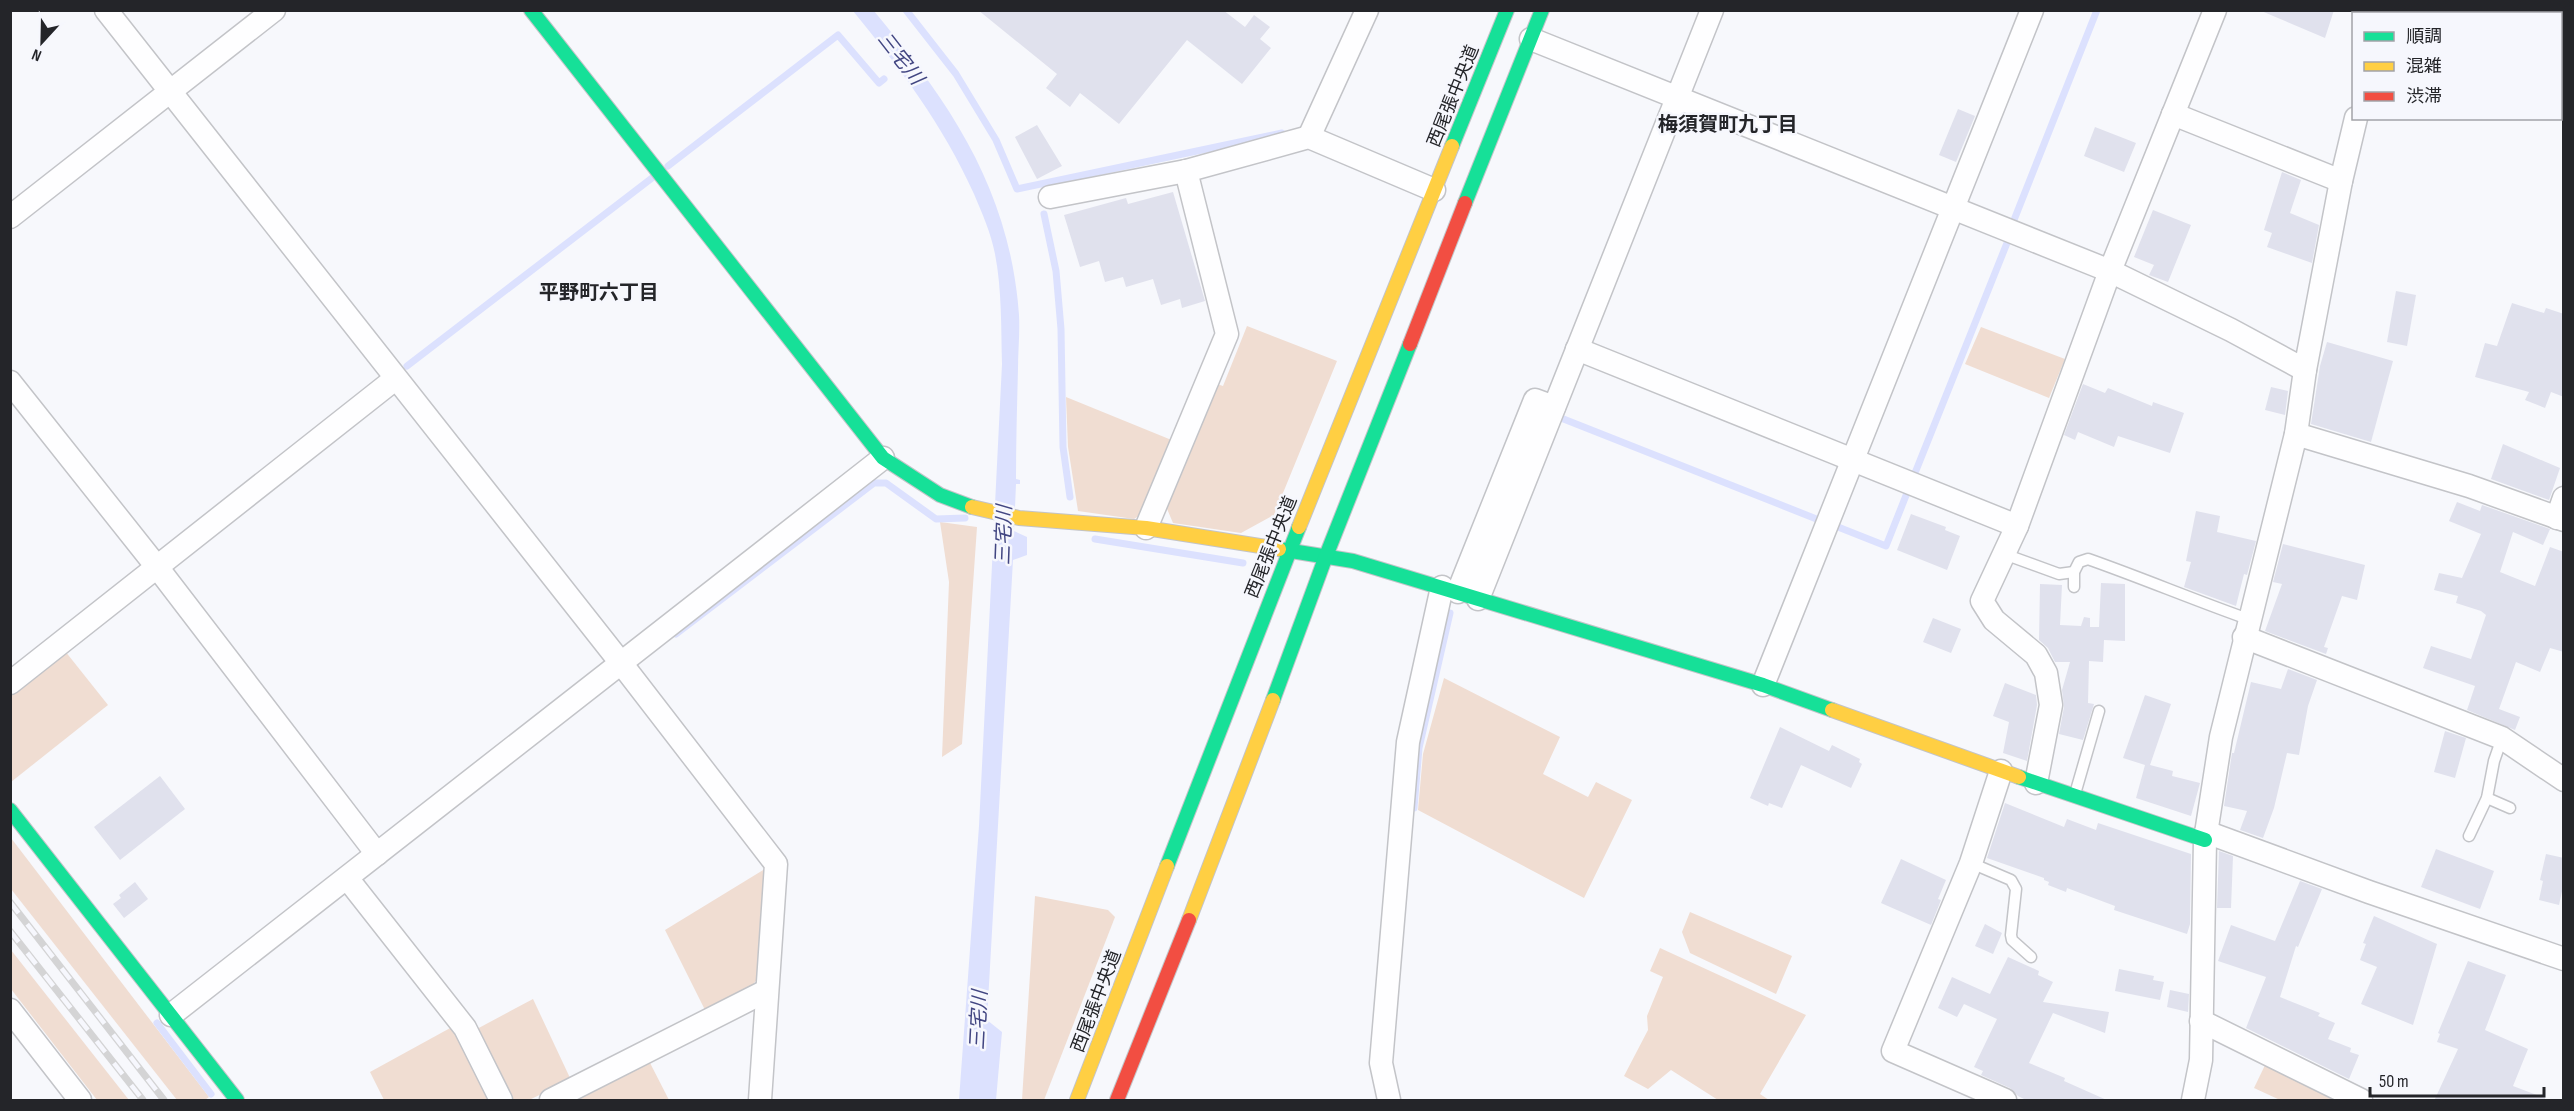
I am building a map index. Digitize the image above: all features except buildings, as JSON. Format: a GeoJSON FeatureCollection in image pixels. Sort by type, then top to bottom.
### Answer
{"type":"FeatureCollection","features":[{"type":"Feature","properties":{"kind":"main road"},"geometry":{"type":"LineString","coordinates":[[531,10],[883,458],[940,495],[987,512],[1019,518],[1146,528],[1353,561],[1763,686],[2074,796],[2205,836]]}},
{"type":"Feature","properties":{"kind":"main road","name":"西尾張中央道"},"geometry":{"type":"LineString","coordinates":[[1077,1101],[1289,551],[1507,10]]}},
{"type":"Feature","properties":{"kind":"main road"},"geometry":{"type":"LineString","coordinates":[[1117,1101],[1234,806],[1326,556],[1542,10]]}},
{"type":"Feature","properties":{"kind":"main road"},"geometry":{"type":"LineString","coordinates":[[10,810],[171,1015],[231,1098]]}},
{"type":"Feature","properties":{"kind":"street"},"geometry":{"type":"LineString","coordinates":[[106,10],[621,663],[776,864],[760,1101]]}},
{"type":"Feature","properties":{"kind":"street"},"geometry":{"type":"LineString","coordinates":[[10,217],[274,10]]}},
{"type":"Feature","properties":{"kind":"street"},"geometry":{"type":"LineString","coordinates":[[1309,137],[1368,10]]}},
{"type":"Feature","properties":{"kind":"street"},"geometry":{"type":"LineString","coordinates":[[1389,1101],[1381,1063],[1408,742],[1459,593],[1554,407],[1712,10]]}},
{"type":"Feature","properties":{"kind":"street"},"geometry":{"type":"LineString","coordinates":[[1763,686],[2032,10]]}},
{"type":"Feature","properties":{"kind":"street"},"geometry":{"type":"LineString","coordinates":[[2036,783],[2050,705],[2046,673],[2036,655],[1994,620],[1982,601],[2017,526],[2043,449],[2110,271],[2215,10]]}},
{"type":"Feature","properties":{"kind":"street"},"geometry":{"type":"LineString","coordinates":[[1531,39],[2110,271],[2231,330],[2305,370]]}},
{"type":"Feature","properties":{"kind":"street"},"geometry":{"type":"LineString","coordinates":[[2173,114],[2341,181]]}},
{"type":"Feature","properties":{"kind":"street"},"geometry":{"type":"LineString","coordinates":[[2193,1101],[2201,1060],[2205,836],[2221,737],[2246,628],[2296,434],[2305,370],[2341,181],[2356,120]]}},
{"type":"Feature","properties":{"kind":"street"},"geometry":{"type":"LineString","coordinates":[[1050,196],[1186,171],[1309,137],[1434,190]]}},
{"type":"Feature","properties":{"kind":"street"},"geometry":{"type":"LineString","coordinates":[[1146,528],[1227,334],[1186,171]]}},
{"type":"Feature","properties":{"kind":"street"},"geometry":{"type":"LineString","coordinates":[[1577,349],[2017,526]]}},
{"type":"Feature","properties":{"kind":"street"},"geometry":{"type":"LineString","coordinates":[[10,683],[395,379]]}},
{"type":"Feature","properties":{"kind":"street"},"geometry":{"type":"LineString","coordinates":[[10,382],[157,567],[377,854]]}},
{"type":"Feature","properties":{"kind":"street"},"geometry":{"type":"LineString","coordinates":[[2296,434],[2561,512]]}},
{"type":"Feature","properties":{"kind":"street"},"geometry":{"type":"LineString","coordinates":[[171,1015],[883,458]]}},
{"type":"Feature","properties":{"kind":"street"},"geometry":{"type":"LineString","coordinates":[[2246,628],[2502,738],[2564,780]]}},
{"type":"Feature","properties":{"kind":"street"},"geometry":{"type":"LineString","coordinates":[[2001,771],[1971,863],[1893,1051],[2005,1101]]}},
{"type":"Feature","properties":{"kind":"street"},"geometry":{"type":"LineString","coordinates":[[2205,836],[2564,959]]}},
{"type":"Feature","properties":{"kind":"street"},"geometry":{"type":"LineString","coordinates":[[347,878],[465,1028],[501,1101]]}},
{"type":"Feature","properties":{"kind":"street"},"geometry":{"type":"LineString","coordinates":[[551,1101],[766,991]]}},
{"type":"Feature","properties":{"kind":"street"},"geometry":{"type":"LineString","coordinates":[[10,1010],[80,1101]]}},
{"type":"Feature","properties":{"kind":"street"},"geometry":{"type":"LineString","coordinates":[[2201,1021],[2361,1101]]}},
{"type":"Feature","properties":{"kind":"lane"},"geometry":{"type":"LineString","coordinates":[[2004,554],[2059,574],[2073,572]]}},
{"type":"Feature","properties":{"kind":"lane"},"geometry":{"type":"LineString","coordinates":[[2074,587],[2073,572],[2079,562],[2088,559],[2144,579],[2246,628]]}},
{"type":"Feature","properties":{"kind":"lane"},"geometry":{"type":"LineString","coordinates":[[2074,796],[2099,711]]}},
{"type":"Feature","properties":{"kind":"lane"},"geometry":{"type":"LineString","coordinates":[[2469,836],[2487,798],[2494,760],[2502,738]]}},
{"type":"Feature","properties":{"kind":"lane"},"geometry":{"type":"LineString","coordinates":[[2487,798],[2510,808]]}},
{"type":"Feature","properties":{"kind":"lane"},"geometry":{"type":"LineString","coordinates":[[1971,863],[2011,880],[2016,889],[2012,940],[2031,957]]}},
{"type":"Feature","properties":{"kind":"shaded area"},"geometry":{"type":"Polygon","coordinates":[[[1247,326],[1337,361],[1274,515],[1241,533],[1173,523],[1165,504],[1214,383],[1223,386],[1247,326]]]}},
{"type":"Feature","properties":{"kind":"shaded area"},"geometry":{"type":"Polygon","coordinates":[[[1981,327],[2065,359],[2049,398],[1965,364],[1981,327]]]}},
{"type":"Feature","properties":{"kind":"shaded area"},"geometry":{"type":"Polygon","coordinates":[[[1066,397],[1174,441],[1149,509],[1134,519],[1078,511],[1068,447],[1066,397]]]}},
{"type":"Feature","properties":{"kind":"shaded area"},"geometry":{"type":"Polygon","coordinates":[[[940,522],[977,527],[962,744],[942,757],[949,582],[940,522]]]}},
{"type":"Feature","properties":{"kind":"shaded area"},"geometry":{"type":"Polygon","coordinates":[[[65,651],[108,705],[11,782],[11,694],[65,651]]]}},
{"type":"Feature","properties":{"kind":"shaded area"},"geometry":{"type":"Polygon","coordinates":[[[1444,678],[1560,737],[1543,774],[1588,797],[1596,782],[1632,800],[1584,898],[1418,810],[1423,754],[1444,678]]]}},
{"type":"Feature","properties":{"kind":"shaded area"},"geometry":{"type":"Polygon","coordinates":[[[11,838],[209,1097],[205,1100],[177,1100],[11,889],[11,838]]]}},
{"type":"Feature","properties":{"kind":"shaded area"},"geometry":{"type":"Polygon","coordinates":[[[768,867],[759,977],[747,992],[706,1012],[665,930],[768,867]]]}},
{"type":"Feature","properties":{"kind":"shaded area"},"geometry":{"type":"Polygon","coordinates":[[[1035,896],[1108,910],[1115,917],[1044,1100],[1022,1100],[1035,896]]]}},
{"type":"Feature","properties":{"kind":"shaded area"},"geometry":{"type":"Polygon","coordinates":[[[1690,912],[1792,956],[1776,994],[1690,953],[1682,932],[1690,912]]]}},
{"type":"Feature","properties":{"kind":"shaded area"},"geometry":{"type":"Polygon","coordinates":[[[1660,948],[1806,1015],[1760,1094],[1769,1100],[1718,1100],[1671,1070],[1648,1089],[1624,1076],[1648,1030],[1647,1016],[1663,977],[1650,971],[1660,948]]]}},
{"type":"Feature","properties":{"kind":"shaded area"},"geometry":{"type":"Polygon","coordinates":[[[11,950],[129,1100],[97,1100],[11,989],[11,950]]]}},
{"type":"Feature","properties":{"kind":"shaded area"},"geometry":{"type":"Polygon","coordinates":[[[533,999],[571,1080],[529,1100],[510,1100],[475,1030],[533,999]]]}},
{"type":"Feature","properties":{"kind":"shaded area"},"geometry":{"type":"Polygon","coordinates":[[[452,1027],[491,1100],[384,1100],[370,1072],[452,1027]]]}},
{"type":"Feature","properties":{"kind":"shaded area"},"geometry":{"type":"Polygon","coordinates":[[[649,1061],[669,1100],[569,1100],[649,1061]]]}},
{"type":"Feature","properties":{"kind":"shaded area"},"geometry":{"type":"Polygon","coordinates":[[[2267,1061],[2338,1094],[2335,1100],[2280,1100],[2254,1088],[2267,1061]]]}},
{"type":"Feature","properties":{"kind":"water","name":"三宅川"},"geometry":{"type":"Polygon","coordinates":[[[853,11],[874,11],[928,80],[972,151],[989,188],[1003,228],[1013,270],[1019,315],[1016,479],[1020,480],[1020,484],[1016,484],[1014,531],[1027,537],[1027,555],[1013,560],[987,1020],[1002,1032],[996,1100],[959,1100],[979,826],[1002,364],[999,281],[989,231],[974,194],[949,144],[920,98],[853,11]]]}},
{"type":"Feature","properties":{"kind":"waterway"},"geometry":{"type":"LineString","coordinates":[[906,10],[956,74],[996,140],[1017,189],[1282,133]]}},
{"type":"Feature","properties":{"kind":"waterway"},"geometry":{"type":"LineString","coordinates":[[2014,220],[2097,10]]}},
{"type":"Feature","properties":{"kind":"waterway"},"geometry":{"type":"LineString","coordinates":[[668,166],[838,35],[879,83],[884,79]]}},
{"type":"Feature","properties":{"kind":"waterway"},"geometry":{"type":"LineString","coordinates":[[407,366],[652,178]]}},
{"type":"Feature","properties":{"kind":"waterway"},"geometry":{"type":"LineString","coordinates":[[1044,214],[1056,271],[1061,329],[1063,447],[1070,497]]}},
{"type":"Feature","properties":{"kind":"waterway"},"geometry":{"type":"LineString","coordinates":[[1915,473],[2007,243]]}},
{"type":"Feature","properties":{"kind":"waterway"},"geometry":{"type":"LineString","coordinates":[[1561,418],[1819,520]]}},
{"type":"Feature","properties":{"kind":"waterway"},"geometry":{"type":"LineString","coordinates":[[676,634],[874,483],[886,483],[936,519],[965,518]]}},
{"type":"Feature","properties":{"kind":"waterway"},"geometry":{"type":"LineString","coordinates":[[1838,527],[1886,546],[1907,493]]}},
{"type":"Feature","properties":{"kind":"waterway"},"geometry":{"type":"LineString","coordinates":[[1095,539],[1243,563]]}},
{"type":"Feature","properties":{"kind":"waterway"},"geometry":{"type":"LineString","coordinates":[[1414,808],[1419,748],[1450,613]]}},
{"type":"Feature","properties":{"kind":"waterway"},"geometry":{"type":"LineString","coordinates":[[157,1023],[211,1094]]}},
{"type":"Feature","properties":{"kind":"railway"},"geometry":{"type":"LineString","coordinates":[[10,902],[164,1100]]}},
{"type":"Feature","properties":{"kind":"railway"},"geometry":{"type":"LineString","coordinates":[[10,931],[143,1100]]}},
{"type":"Feature","properties":{"kind":"traffic: fast"},"geometry":{"type":"LineString","coordinates":[[531,10],[883,458],[940,495],[972,507]]}},
{"type":"Feature","properties":{"kind":"traffic: fast"},"geometry":{"type":"LineString","coordinates":[[1452,146],[1507,10]]}},
{"type":"Feature","properties":{"kind":"traffic: fast"},"geometry":{"type":"LineString","coordinates":[[1465,203],[1542,10]]}},
{"type":"Feature","properties":{"kind":"traffic: fast"},"geometry":{"type":"LineString","coordinates":[[1273,700],[1326,556],[1410,344]]}},
{"type":"Feature","properties":{"kind":"traffic: fast"},"geometry":{"type":"LineString","coordinates":[[1167,866],[1299,527]]}},
{"type":"Feature","properties":{"kind":"traffic: fast"},"geometry":{"type":"LineString","coordinates":[[1279,549],[1353,561],[1763,685],[1832,710]]}},
{"type":"Feature","properties":{"kind":"traffic: fast"},"geometry":{"type":"LineString","coordinates":[[2019,777],[2205,840]]}},
{"type":"Feature","properties":{"kind":"traffic: fast"},"geometry":{"type":"LineString","coordinates":[[10,810],[237,1100]]}},
{"type":"Feature","properties":{"kind":"traffic: slow"},"geometry":{"type":"LineString","coordinates":[[1299,527],[1452,146]]}},
{"type":"Feature","properties":{"kind":"traffic: slow"},"geometry":{"type":"LineString","coordinates":[[972,507],[1019,518],[1146,528],[1279,549]]}},
{"type":"Feature","properties":{"kind":"traffic: slow"},"geometry":{"type":"LineString","coordinates":[[1189,920],[1273,700]]}},
{"type":"Feature","properties":{"kind":"traffic: slow"},"geometry":{"type":"LineString","coordinates":[[1832,710],[2019,777]]}},
{"type":"Feature","properties":{"kind":"traffic: slow"},"geometry":{"type":"LineString","coordinates":[[1077,1100],[1167,866]]}},
{"type":"Feature","properties":{"kind":"traffic: jam"},"geometry":{"type":"LineString","coordinates":[[1410,344],[1465,203]]}},
{"type":"Feature","properties":{"kind":"traffic: jam"},"geometry":{"type":"LineString","coordinates":[[1117,1100],[1189,920]]}},
{"type":"Feature","properties":{"kind":"district","name":"梅須賀町九丁目"},"geometry":{"type":"Point","coordinates":[1728,124]}},
{"type":"Feature","properties":{"kind":"district","name":"平野町六丁目"},"geometry":{"type":"Point","coordinates":[599,292]}}]}
